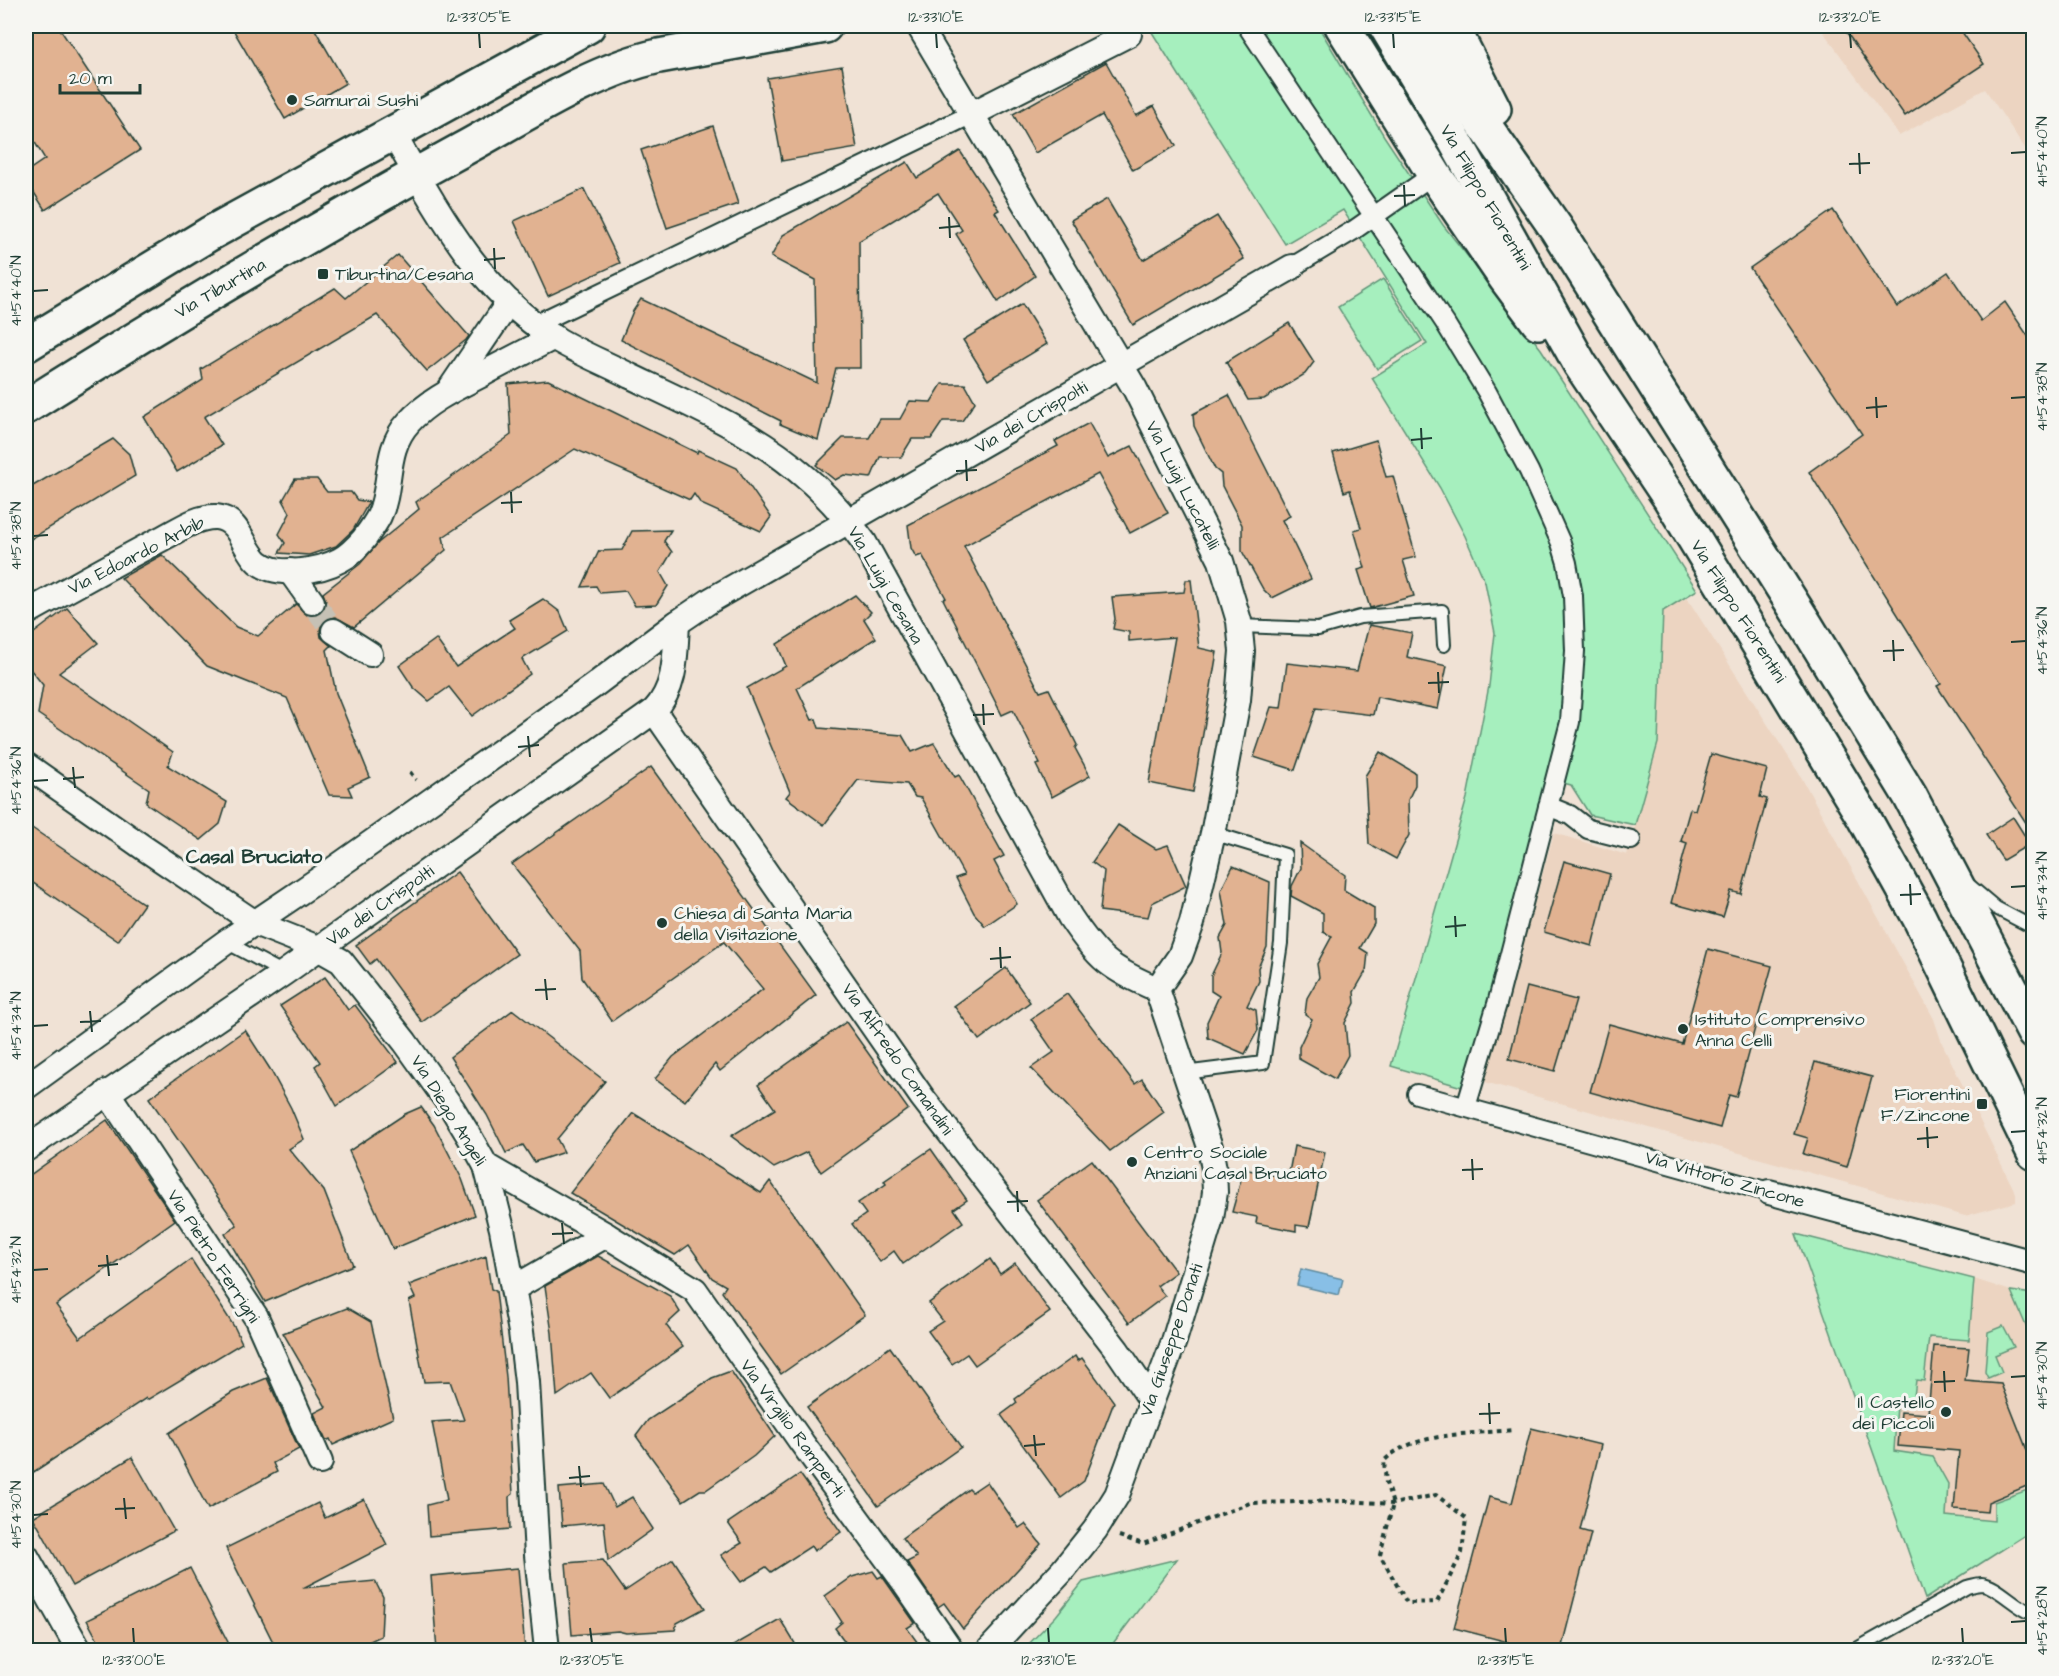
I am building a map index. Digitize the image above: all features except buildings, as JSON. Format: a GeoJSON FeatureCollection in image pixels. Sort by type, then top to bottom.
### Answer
{"type":"FeatureCollection","features":[{"type":"Feature","properties":{"kind":"main road"},"geometry":{"type":"LineString","coordinates":[[26,345],[209,234],[588,26]]}},
{"type":"Feature","properties":{"kind":"main road","name":"Via Tiburtina"},"geometry":{"type":"LineString","coordinates":[[26,407],[143,333],[417,174],[547,103],[622,66],[659,56],[825,26]]}},
{"type":"Feature","properties":{"kind":"main road"},"geometry":{"type":"LineString","coordinates":[[1341,26],[1434,174],[1521,300],[1548,333],[1580,364]]}},
{"type":"Feature","properties":{"kind":"main road"},"geometry":{"type":"LineString","coordinates":[[1386,26],[1434,78]]}},
{"type":"Feature","properties":{"kind":"main road"},"geometry":{"type":"LineString","coordinates":[[1420,26],[1434,78]]}},
{"type":"Feature","properties":{"kind":"main road"},"geometry":{"type":"LineString","coordinates":[[1455,26],[1470,62],[1556,228]]}},
{"type":"Feature","properties":{"kind":"main road","name":"Via Filippo Fiorentini"},"geometry":{"type":"LineString","coordinates":[[1434,78],[1556,228],[1910,796],[2034,1033]]}},
{"type":"Feature","properties":{"kind":"main road","name":"Via Filippo Fiorentini"},"geometry":{"type":"LineString","coordinates":[[1434,78],[1541,292],[1580,364],[1669,497],[1864,818],[1919,917],[2034,1153]]}},
{"type":"Feature","properties":{"kind":"street","name":"Via Luigi Lucatelli"},"geometry":{"type":"LineString","coordinates":[[919,26],[1121,365],[1207,530],[1231,589],[1240,626],[1242,651],[1239,700],[1214,830],[1192,923],[1180,956],[1157,990]]}},
{"type":"Feature","properties":{"kind":"street"},"geometry":{"type":"LineString","coordinates":[[1247,26],[1445,322],[1487,392],[1528,471],[1561,543],[1573,596],[1575,651],[1570,722],[1497,1004],[1466,1107]]}},
{"type":"Feature","properties":{"kind":"street"},"geometry":{"type":"LineString","coordinates":[[545,331],[1129,34]]}},
{"type":"Feature","properties":{"kind":"street"},"geometry":{"type":"LineString","coordinates":[[392,132],[417,174]]}},
{"type":"Feature","properties":{"kind":"street","name":"Via Luigi Cesana"},"geometry":{"type":"LineString","coordinates":[[417,174],[465,251],[509,302],[545,331],[690,405],[762,445],[802,473],[832,501],[864,542],[1070,917],[1090,947],[1107,964],[1157,990]]}},
{"type":"Feature","properties":{"kind":"street","name":"Via dei Crispolti"},"geometry":{"type":"LineString","coordinates":[[26,1088],[226,942],[592,687],[676,622],[1292,267],[1354,230],[1434,174]]}},
{"type":"Feature","properties":{"kind":"street","name":"Via Edoardo Arbib"},"geometry":{"type":"LineString","coordinates":[[449,391],[509,302]]}},
{"type":"Feature","properties":{"kind":"street","name":"Via Edoardo Arbib"},"geometry":{"type":"LineString","coordinates":[[26,613],[141,549],[206,518],[224,519],[236,529],[256,560],[264,566],[290,571],[313,569],[339,561],[350,554],[362,541],[379,516],[384,501],[391,456],[399,436],[408,423],[449,391],[545,331]]}},
{"type":"Feature","properties":{"kind":"street"},"geometry":{"type":"LineString","coordinates":[[290,571],[312,602]]}},
{"type":"Feature","properties":{"kind":"street","name":"Via dei Crispolti"},"geometry":{"type":"LineString","coordinates":[[26,1149],[284,973],[654,711],[668,693],[673,679],[676,622]]}},
{"type":"Feature","properties":{"kind":"street"},"geometry":{"type":"LineString","coordinates":[[334,631],[370,654]]}},
{"type":"Feature","properties":{"kind":"street","name":"Via Alfredo Comandini"},"geometry":{"type":"LineString","coordinates":[[654,711],[922,1097],[1117,1350],[1151,1400]]}},
{"type":"Feature","properties":{"kind":"street","name":"Via Diego Angeli"},"geometry":{"type":"LineString","coordinates":[[26,765],[255,922],[318,948],[341,962],[405,1042],[452,1108],[486,1166],[514,1288],[527,1382],[537,1555],[547,1650]]}},
{"type":"Feature","properties":{"kind":"street"},"geometry":{"type":"LineString","coordinates":[[1548,806],[1570,815],[1588,829],[1631,840]]}},
{"type":"Feature","properties":{"kind":"street","name":"Via Giuseppe Donati"},"geometry":{"type":"LineString","coordinates":[[989,1650],[1043,1593],[1095,1530],[1117,1495],[1174,1341],[1211,1219],[1215,1192],[1210,1147],[1157,990]]}},
{"type":"Feature","properties":{"kind":"street","name":"Via Pietro Ferrigni"},"geometry":{"type":"LineString","coordinates":[[107,1092],[256,1317],[320,1462]]}},
{"type":"Feature","properties":{"kind":"street","name":"Via Vittorio Zincone"},"geometry":{"type":"LineString","coordinates":[[1417,1094],[2034,1263]]}},
{"type":"Feature","properties":{"kind":"street","name":"Via Virgilio Ramperti"},"geometry":{"type":"LineString","coordinates":[[486,1166],[606,1235],[694,1290],[951,1650]]}},
{"type":"Feature","properties":{"kind":"street"},"geometry":{"type":"LineString","coordinates":[[514,1288],[606,1235]]}},
{"type":"Feature","properties":{"kind":"street"},"geometry":{"type":"LineString","coordinates":[[26,1556],[79,1650]]}},
{"type":"Feature","properties":{"kind":"lane"},"geometry":{"type":"LineString","coordinates":[[1240,626],[1318,629],[1360,618],[1442,611],[1444,645]]}},
{"type":"Feature","properties":{"kind":"lane"},"geometry":{"type":"LineString","coordinates":[[1184,1073],[1263,1063],[1281,943],[1284,855],[1226,837]]}},
{"type":"Feature","properties":{"kind":"lane"},"geometry":{"type":"LineString","coordinates":[[1949,868],[1996,908],[2034,928]]}},
{"type":"Feature","properties":{"kind":"lane"},"geometry":{"type":"LineString","coordinates":[[226,942],[284,973]]}},
{"type":"Feature","properties":{"kind":"lane"},"geometry":{"type":"LineString","coordinates":[[1855,1650],[1967,1587],[1983,1584],[2006,1597],[2022,1610],[2034,1614]]}},
{"type":"Feature","properties":{"kind":"path"},"geometry":{"type":"LineString","coordinates":[[1095,1530],[1143,1544],[1250,1503],[1347,1501],[1393,1504],[1436,1495],[1467,1518],[1462,1553],[1437,1602],[1407,1602],[1380,1556],[1393,1504],[1386,1483],[1384,1461],[1393,1452],[1433,1438],[1513,1430]]}},
{"type":"Feature","properties":{"kind":"shaded area"},"geometry":{"type":"Polygon","coordinates":[[[1819,26],[2033,26],[2033,160],[1985,89],[1899,136],[1819,26]]]}},
{"type":"Feature","properties":{"kind":"shaded area","name":"Istituto Comprensivo Anna Celli"},"geometry":{"type":"Polygon","coordinates":[[[1687,598],[1800,775],[1934,1019],[1942,1043],[2016,1194],[2016,1202],[1965,1216],[1485,1082],[1554,833],[1627,855],[1658,743],[1663,610],[1687,598]]]}},
{"type":"Feature","properties":{"kind":"shaded area","name":"Il Castello dei Piccoli"},"geometry":{"type":"Polygon","coordinates":[[[1796,1234],[1974,1279],[2011,1291],[2033,1294],[2033,1530],[1925,1599],[1796,1234]]]}},
{"type":"Feature","properties":{"kind":"green space"},"geometry":{"type":"Polygon","coordinates":[[[1157,26],[1318,26],[1384,136],[1443,225],[1541,349],[1697,590],[1663,611],[1658,743],[1635,825],[1590,815],[1571,785],[1547,779],[1489,1008],[1462,1087],[1391,1066],[1467,798],[1489,686],[1495,633],[1485,582],[1465,536],[1440,488],[1372,378],[1427,344],[1343,210],[1285,244],[1150,29],[1157,26]]]}},
{"type":"Feature","properties":{"kind":"green space"},"geometry":{"type":"Polygon","coordinates":[[[1383,279],[1422,341],[1377,369],[1338,307],[1383,279]]]}},
{"type":"Feature","properties":{"kind":"green space"},"geometry":{"type":"Polygon","coordinates":[[[1796,1234],[1974,1279],[1969,1340],[1929,1337],[1924,1381],[1916,1380],[1913,1405],[1897,1405],[1894,1451],[1933,1457],[1948,1484],[1946,1516],[1994,1521],[1994,1502],[2033,1488],[2033,1530],[1925,1599],[1796,1234]]]}},
{"type":"Feature","properties":{"kind":"green space"},"geometry":{"type":"Polygon","coordinates":[[[2011,1291],[2033,1294],[2032,1340],[2011,1291]]]}},
{"type":"Feature","properties":{"kind":"green space"},"geometry":{"type":"Polygon","coordinates":[[[2003,1326],[2014,1347],[1995,1355],[2002,1372],[1988,1378],[1985,1372],[1988,1332],[2003,1326]]]}},
{"type":"Feature","properties":{"kind":"green space"},"geometry":{"type":"Polygon","coordinates":[[[1177,1559],[1108,1650],[1023,1650],[1056,1616],[1083,1582],[1177,1559]]]}},
{"type":"Feature","properties":{"kind":"water"},"geometry":{"type":"Polygon","coordinates":[[[1301,1269],[1343,1279],[1339,1295],[1297,1285],[1301,1269]]]}},
{"type":"Feature","properties":{"kind":"tunnel"},"geometry":{"type":"LineString","coordinates":[[312,602],[334,631]]}},
{"type":"Feature","properties":{"kind":"place","name":"Samurai Sushi"},"geometry":{"type":"Point","coordinates":[292,100]}},
{"type":"Feature","properties":{"kind":"place","name":"Tiburtina/Cesana"},"geometry":{"type":"Point","coordinates":[323,274]}},
{"type":"Feature","properties":{"kind":"place","name":"Chiesa di Santa Maria della Visitazione"},"geometry":{"type":"Point","coordinates":[662,923]}},
{"type":"Feature","properties":{"kind":"place","name":"Istituto Comprensivo Anna Celli"},"geometry":{"type":"Point","coordinates":[1683,1029]}},
{"type":"Feature","properties":{"kind":"place","name":"Fiorentini F./Zincone"},"geometry":{"type":"Point","coordinates":[1982,1104]}},
{"type":"Feature","properties":{"kind":"place","name":"Centro Sociale Anziani Casal Bruciato"},"geometry":{"type":"Point","coordinates":[1132,1162]}},
{"type":"Feature","properties":{"kind":"place","name":"Il Castello dei Piccoli"},"geometry":{"type":"Point","coordinates":[1946,1412]}},
{"type":"Feature","properties":{"kind":"district","name":"Casal Bruciato"},"geometry":{"type":"Point","coordinates":[254,856]}}]}
